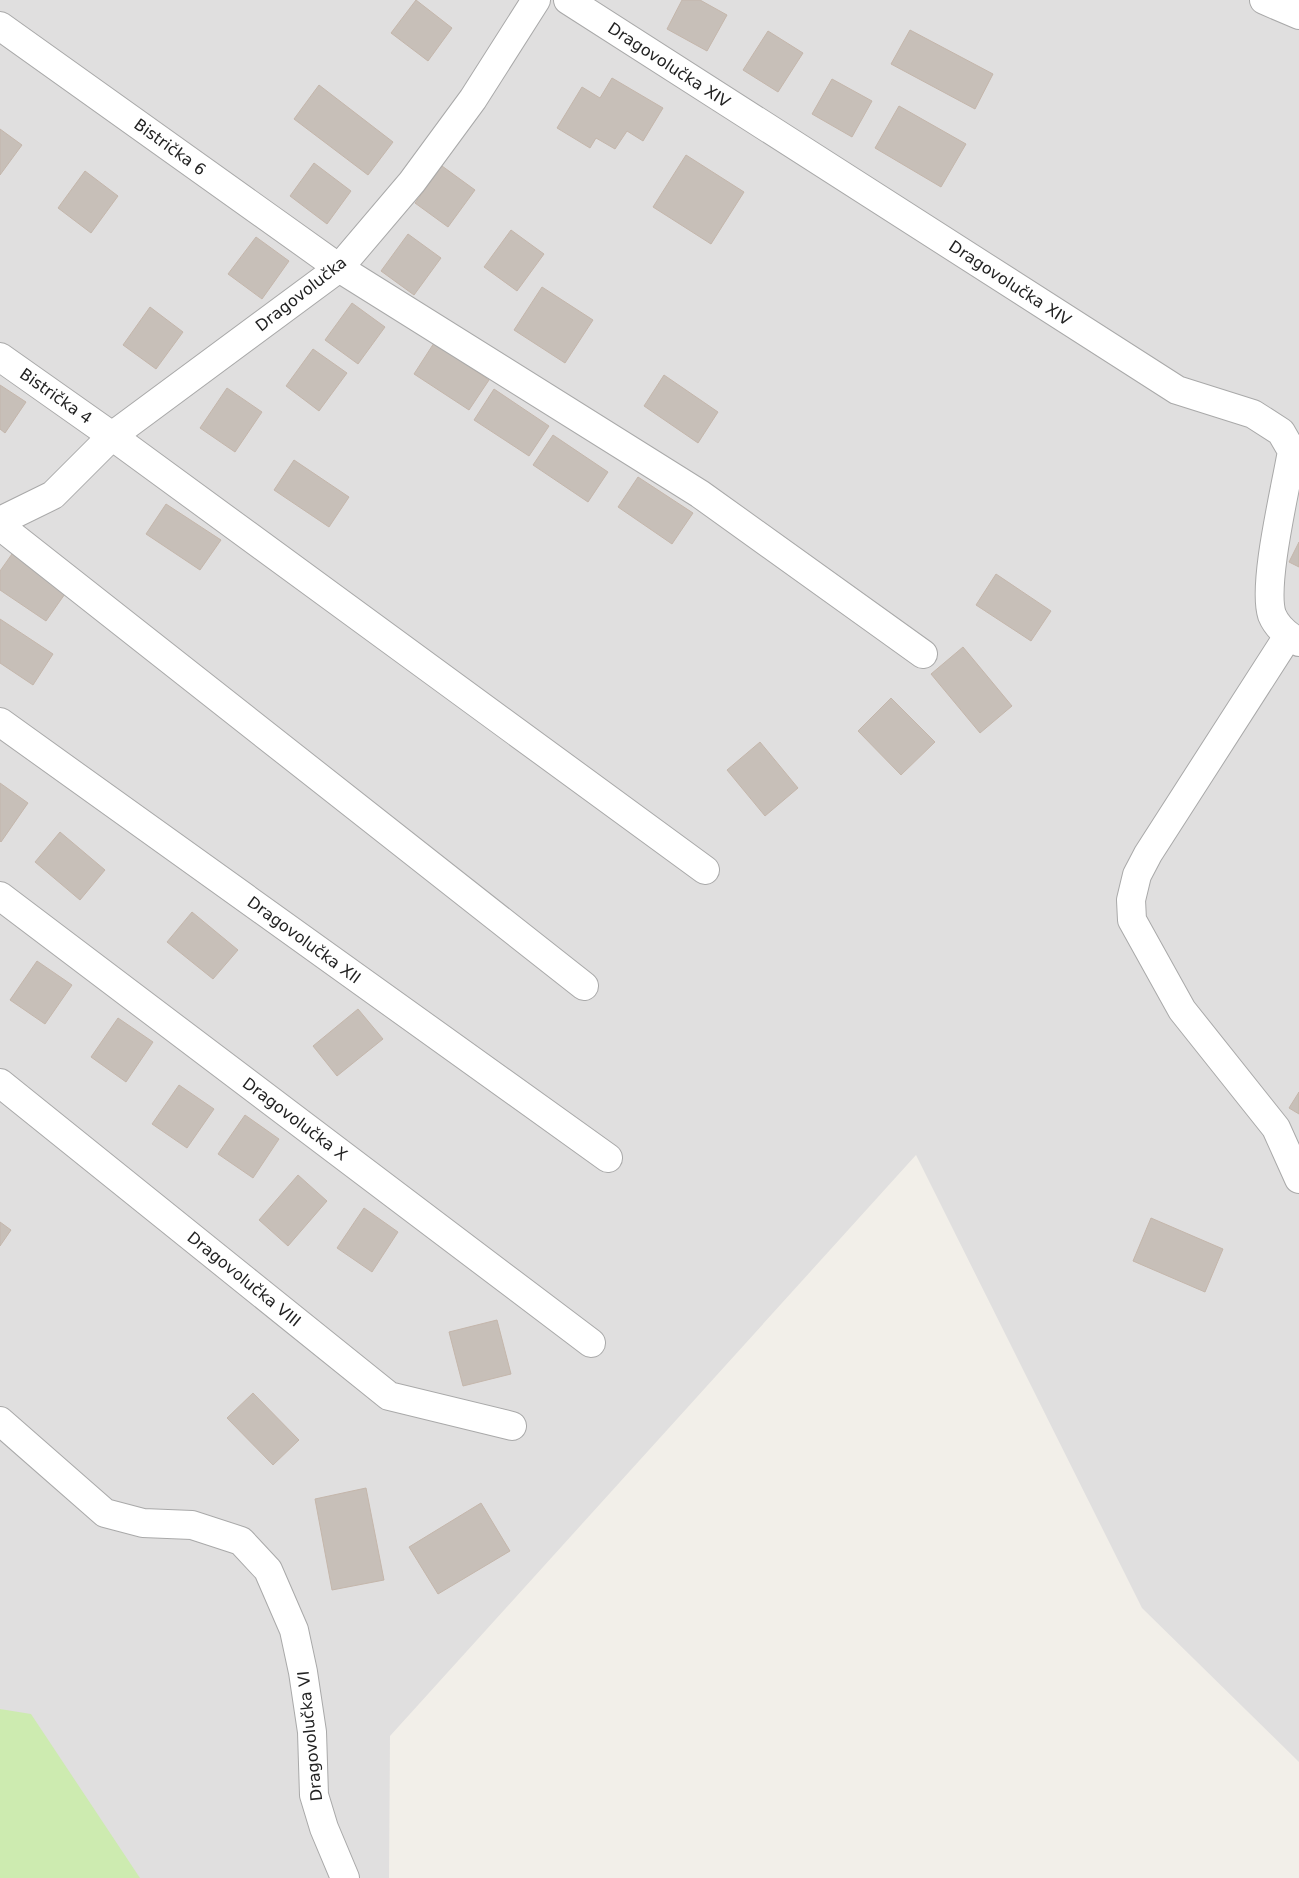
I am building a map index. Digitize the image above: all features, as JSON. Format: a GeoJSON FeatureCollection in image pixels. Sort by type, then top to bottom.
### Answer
{"type":"FeatureCollection","features":[{"type":"Feature","properties":{"kind":"street","name":"Dragovolučka"},"geometry":{"type":"LineString","coordinates":[[0,521],[53,496],[112,436],[339,268],[412,182],[473,100],[536,0]]}},
{"type":"Feature","properties":{"kind":"street","name":"Dragovolučka XIV"},"geometry":{"type":"LineString","coordinates":[[568,0],[1177,390],[1253,414],[1280,432],[1292,451],[1268,591],[1273,616],[1293,639]]}},
{"type":"Feature","properties":{"kind":"street"},"geometry":{"type":"LineString","coordinates":[[1264,0],[1299,15]]}},
{"type":"Feature","properties":{"kind":"street","name":"Bistrička 6"},"geometry":{"type":"LineString","coordinates":[[0,26],[339,268],[700,494],[923,654]]}},
{"type":"Feature","properties":{"kind":"street","name":"Bistrička 4"},"geometry":{"type":"LineString","coordinates":[[0,357],[112,436],[705,870]]}},
{"type":"Feature","properties":{"kind":"street"},"geometry":{"type":"LineString","coordinates":[[0,526],[584,986]]}},
{"type":"Feature","properties":{"kind":"street"},"geometry":{"type":"LineString","coordinates":[[1293,639],[1148,854],[1137,875],[1131,900],[1132,920],[1182,1010],[1276,1128],[1299,1180]]}},
{"type":"Feature","properties":{"kind":"street","name":"Dragovolučka XII"},"geometry":{"type":"LineString","coordinates":[[0,722],[608,1158]]}},
{"type":"Feature","properties":{"kind":"street","name":"Dragovolučka X"},"geometry":{"type":"LineString","coordinates":[[0,896],[591,1343]]}},
{"type":"Feature","properties":{"kind":"street","name":"Dragovolučka VIII"},"geometry":{"type":"LineString","coordinates":[[0,1083],[389,1396],[512,1426]]}},
{"type":"Feature","properties":{"kind":"street","name":"Dragovolučka VI"},"geometry":{"type":"LineString","coordinates":[[0,1421],[104,1513],[143,1523],[192,1525],[241,1541],[268,1570],[294,1630],[303,1672],[312,1732],[314,1795],[324,1828],[343,1870]]}},
{"type":"Feature","properties":{"kind":"shaded area"},"geometry":{"type":"Polygon","coordinates":[[[0,0],[1299,0],[1299,1762],[1142,1608],[916,1155],[390,1736],[389,1878],[0,1878],[0,0]]]}},
{"type":"Feature","properties":{"kind":"green space"},"geometry":{"type":"Polygon","coordinates":[[[0,1709],[31,1714],[140,1878],[0,1878],[0,1709]]]}},
{"type":"Feature","properties":{"kind":"building"},"geometry":{"type":"Polygon","coordinates":[[[416,0],[452,28],[428,61],[391,33],[416,0]]]}},
{"type":"Feature","properties":{"kind":"building"},"geometry":{"type":"Polygon","coordinates":[[[682,0],[700,0],[727,15],[707,51],[667,29],[682,0]]]}},
{"type":"Feature","properties":{"kind":"building"},"geometry":{"type":"Polygon","coordinates":[[[910,30],[993,74],[975,109],[891,64],[910,30]]]}},
{"type":"Feature","properties":{"kind":"building"},"geometry":{"type":"Polygon","coordinates":[[[768,31],[803,53],[778,92],[743,70],[768,31]]]}},
{"type":"Feature","properties":{"kind":"building"},"geometry":{"type":"Polygon","coordinates":[[[612,78],[663,108],[643,141],[627,131],[615,149],[596,138],[590,148],[557,128],[582,87],[600,98],[612,78]]]}},
{"type":"Feature","properties":{"kind":"building"},"geometry":{"type":"Polygon","coordinates":[[[832,79],[872,101],[852,137],[812,114],[832,79]]]}},
{"type":"Feature","properties":{"kind":"building"},"geometry":{"type":"Polygon","coordinates":[[[319,85],[393,142],[368,175],[294,119],[319,85]]]}},
{"type":"Feature","properties":{"kind":"building"},"geometry":{"type":"Polygon","coordinates":[[[899,106],[966,144],[941,187],[875,148],[899,106]]]}},
{"type":"Feature","properties":{"kind":"building"},"geometry":{"type":"Polygon","coordinates":[[[0,129],[22,145],[0,175],[0,129]]]}},
{"type":"Feature","properties":{"kind":"building"},"geometry":{"type":"Polygon","coordinates":[[[686,155],[744,192],[711,244],[653,207],[686,155]]]}},
{"type":"Feature","properties":{"kind":"building"},"geometry":{"type":"Polygon","coordinates":[[[314,163],[351,191],[327,224],[290,196],[314,163]]]}},
{"type":"Feature","properties":{"kind":"building"},"geometry":{"type":"Polygon","coordinates":[[[442,166],[475,190],[448,227],[415,203],[442,166]]]}},
{"type":"Feature","properties":{"kind":"building"},"geometry":{"type":"Polygon","coordinates":[[[85,171],[118,196],[91,233],[58,208],[85,171]]]}},
{"type":"Feature","properties":{"kind":"building"},"geometry":{"type":"Polygon","coordinates":[[[511,230],[544,254],[517,291],[484,267],[511,230]]]}},
{"type":"Feature","properties":{"kind":"building"},"geometry":{"type":"Polygon","coordinates":[[[408,234],[441,258],[414,295],[381,271],[408,234]]]}},
{"type":"Feature","properties":{"kind":"building"},"geometry":{"type":"Polygon","coordinates":[[[256,237],[289,261],[262,299],[228,274],[256,237]]]}},
{"type":"Feature","properties":{"kind":"building"},"geometry":{"type":"Polygon","coordinates":[[[542,287],[593,320],[565,363],[514,330],[542,287]]]}},
{"type":"Feature","properties":{"kind":"building"},"geometry":{"type":"Polygon","coordinates":[[[352,303],[385,327],[358,364],[325,340],[352,303]]]}},
{"type":"Feature","properties":{"kind":"building"},"geometry":{"type":"Polygon","coordinates":[[[150,307],[183,332],[156,369],[123,345],[150,307]]]}},
{"type":"Feature","properties":{"kind":"building"},"geometry":{"type":"Polygon","coordinates":[[[434,343],[489,380],[469,410],[414,374],[434,343]]]}},
{"type":"Feature","properties":{"kind":"building"},"geometry":{"type":"Polygon","coordinates":[[[313,349],[347,373],[319,411],[286,386],[313,349]]]}},
{"type":"Feature","properties":{"kind":"building"},"geometry":{"type":"Polygon","coordinates":[[[664,375],[718,412],[698,443],[644,406],[664,375]]]}},
{"type":"Feature","properties":{"kind":"building"},"geometry":{"type":"Polygon","coordinates":[[[0,385],[26,402],[5,433],[0,429],[0,385]]]}},
{"type":"Feature","properties":{"kind":"building"},"geometry":{"type":"Polygon","coordinates":[[[227,388],[262,412],[235,452],[200,428],[227,388]]]}},
{"type":"Feature","properties":{"kind":"building"},"geometry":{"type":"Polygon","coordinates":[[[494,389],[549,426],[529,456],[474,420],[494,389]]]}},
{"type":"Feature","properties":{"kind":"building"},"geometry":{"type":"Polygon","coordinates":[[[553,435],[608,472],[588,502],[533,465],[553,435]]]}},
{"type":"Feature","properties":{"kind":"building"},"geometry":{"type":"Polygon","coordinates":[[[294,460],[349,497],[329,527],[274,490],[294,460]]]}},
{"type":"Feature","properties":{"kind":"building"},"geometry":{"type":"Polygon","coordinates":[[[638,477],[693,513],[672,544],[618,507],[638,477]]]}},
{"type":"Feature","properties":{"kind":"building"},"geometry":{"type":"Polygon","coordinates":[[[166,504],[221,540],[200,570],[146,534],[166,504]]]}},
{"type":"Feature","properties":{"kind":"building"},"geometry":{"type":"Polygon","coordinates":[[[1299,542],[1299,567],[1289,562],[1299,542]]]}},
{"type":"Feature","properties":{"kind":"building"},"geometry":{"type":"Polygon","coordinates":[[[12,554],[67,591],[46,621],[0,590],[0,571],[12,554]]]}},
{"type":"Feature","properties":{"kind":"building"},"geometry":{"type":"Polygon","coordinates":[[[996,574],[1051,611],[1031,641],[976,605],[996,574]]]}},
{"type":"Feature","properties":{"kind":"building"},"geometry":{"type":"Polygon","coordinates":[[[0,619],[53,654],[33,685],[0,663],[0,619]]]}},
{"type":"Feature","properties":{"kind":"building"},"geometry":{"type":"Polygon","coordinates":[[[963,647],[1012,706],[980,733],[931,674],[963,647]]]}},
{"type":"Feature","properties":{"kind":"building"},"geometry":{"type":"Polygon","coordinates":[[[891,698],[935,742],[901,775],[858,731],[891,698]]]}},
{"type":"Feature","properties":{"kind":"building"},"geometry":{"type":"Polygon","coordinates":[[[760,742],[798,788],[765,816],[727,770],[760,742]]]}},
{"type":"Feature","properties":{"kind":"building"},"geometry":{"type":"Polygon","coordinates":[[[0,783],[28,803],[1,842],[0,841],[0,783]]]}},
{"type":"Feature","properties":{"kind":"building"},"geometry":{"type":"Polygon","coordinates":[[[60,832],[105,870],[80,900],[35,862],[60,832]]]}},
{"type":"Feature","properties":{"kind":"building"},"geometry":{"type":"Polygon","coordinates":[[[192,912],[238,950],[213,979],[167,942],[192,912]]]}},
{"type":"Feature","properties":{"kind":"building"},"geometry":{"type":"Polygon","coordinates":[[[37,961],[72,985],[45,1024],[10,1000],[37,961]]]}},
{"type":"Feature","properties":{"kind":"building"},"geometry":{"type":"Polygon","coordinates":[[[358,1009],[383,1039],[337,1076],[313,1046],[358,1009]]]}},
{"type":"Feature","properties":{"kind":"building"},"geometry":{"type":"Polygon","coordinates":[[[118,1018],[153,1042],[126,1082],[91,1057],[118,1018]]]}},
{"type":"Feature","properties":{"kind":"building"},"geometry":{"type":"Polygon","coordinates":[[[179,1085],[214,1109],[187,1148],[152,1124],[179,1085]]]}},
{"type":"Feature","properties":{"kind":"building"},"geometry":{"type":"Polygon","coordinates":[[[1299,1092],[1299,1114],[1289,1108],[1299,1092]]]}},
{"type":"Feature","properties":{"kind":"building"},"geometry":{"type":"Polygon","coordinates":[[[245,1115],[279,1139],[253,1178],[218,1154],[245,1115]]]}},
{"type":"Feature","properties":{"kind":"building"},"geometry":{"type":"Polygon","coordinates":[[[298,1175],[327,1201],[288,1246],[259,1220],[298,1175]]]}},
{"type":"Feature","properties":{"kind":"building"},"geometry":{"type":"Polygon","coordinates":[[[364,1208],[398,1232],[372,1272],[337,1248],[364,1208]]]}},
{"type":"Feature","properties":{"kind":"building"},"geometry":{"type":"Polygon","coordinates":[[[1151,1218],[1223,1249],[1205,1292],[1133,1261],[1151,1218]]]}},
{"type":"Feature","properties":{"kind":"building"},"geometry":{"type":"Polygon","coordinates":[[[0,1222],[11,1230],[0,1246],[0,1222]]]}},
{"type":"Feature","properties":{"kind":"building"},"geometry":{"type":"Polygon","coordinates":[[[497,1320],[511,1374],[463,1386],[449,1332],[497,1320]]]}},
{"type":"Feature","properties":{"kind":"building"},"geometry":{"type":"Polygon","coordinates":[[[253,1393],[299,1440],[273,1465],[227,1418],[253,1393]]]}},
{"type":"Feature","properties":{"kind":"building"},"geometry":{"type":"Polygon","coordinates":[[[366,1488],[384,1580],[332,1590],[315,1499],[366,1488]]]}},
{"type":"Feature","properties":{"kind":"building"},"geometry":{"type":"Polygon","coordinates":[[[481,1503],[510,1551],[438,1594],[409,1547],[481,1503]]]}}]}
